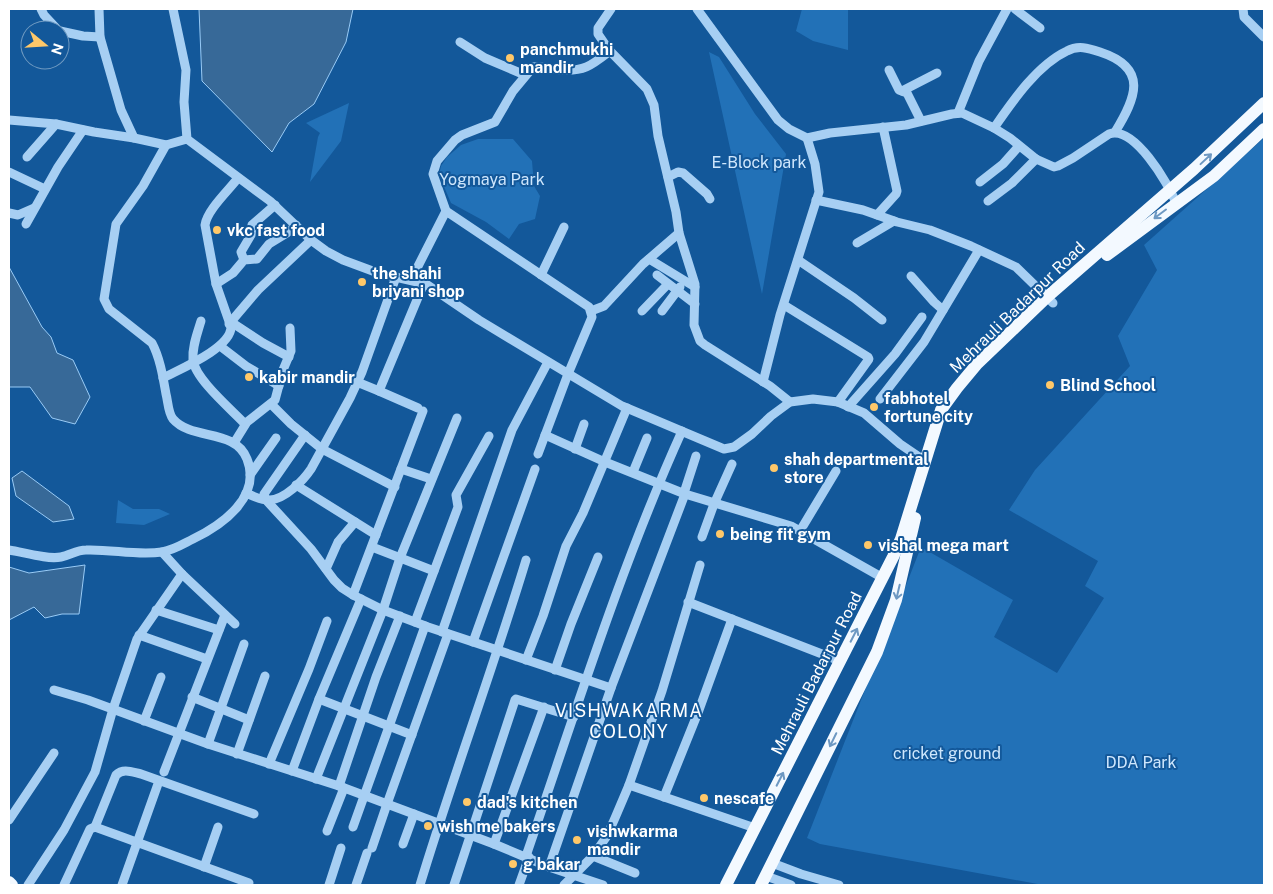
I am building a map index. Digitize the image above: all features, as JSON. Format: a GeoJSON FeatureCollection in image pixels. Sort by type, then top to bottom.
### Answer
{"type":"FeatureCollection","features":[{"type":"Feature","properties":{"kind":"main road","name":"Mehrauli Badarpur Road"},"geometry":{"type":"LineString","coordinates":[[763,881],[878,652],[896,600],[901,539],[941,410],[977,364],[1200,164],[1264,103]]}},
{"type":"Feature","properties":{"kind":"main road","name":"Mehrauli Badarpur Road"},"geometry":{"type":"LineString","coordinates":[[726,885],[883,578],[899,560],[918,508],[941,430],[950,412],[973,378],[1050,300],[1104,257],[1214,176],[1264,129]]}},
{"type":"Feature","properties":{"kind":"main road"},"geometry":{"type":"LineString","coordinates":[[9,882],[12,885]]}},
{"type":"Feature","properties":{"kind":"street"},"geometry":{"type":"LineString","coordinates":[[41,9],[49,20]]}},
{"type":"Feature","properties":{"kind":"street"},"geometry":{"type":"LineString","coordinates":[[98,9],[100,37],[121,110],[134,138]]}},
{"type":"Feature","properties":{"kind":"street"},"geometry":{"type":"LineString","coordinates":[[173,9],[186,70],[184,102],[187,139],[275,205],[311,240],[326,251],[343,260],[378,273],[424,283],[548,362],[627,408],[724,449],[730,449],[752,434],[771,416],[790,402],[813,399],[838,402],[864,413],[900,444],[924,461]]}},
{"type":"Feature","properties":{"kind":"street"},"geometry":{"type":"LineString","coordinates":[[611,9],[598,31],[610,51],[647,89],[651,97],[679,233],[695,287],[694,325],[700,341],[790,402]]}},
{"type":"Feature","properties":{"kind":"street"},"geometry":{"type":"LineString","coordinates":[[698,9],[778,120],[789,129],[807,138],[830,133],[921,121],[958,113],[966,114],[994,128],[1036,159],[1048,165],[1058,166],[1100,139],[1115,132],[1129,109],[1133,97],[1132,74],[1127,65],[1120,60],[1083,47],[1067,51],[1053,59],[1038,72],[994,128]]}},
{"type":"Feature","properties":{"kind":"street"},"geometry":{"type":"LineString","coordinates":[[958,113],[979,61],[1007,9]]}},
{"type":"Feature","properties":{"kind":"street"},"geometry":{"type":"LineString","coordinates":[[1015,9],[1040,28]]}},
{"type":"Feature","properties":{"kind":"street"},"geometry":{"type":"LineString","coordinates":[[1243,9],[1244,17],[1264,37]]}},
{"type":"Feature","properties":{"kind":"street"},"geometry":{"type":"LineString","coordinates":[[70,33],[100,37]]}},
{"type":"Feature","properties":{"kind":"street"},"geometry":{"type":"LineString","coordinates":[[460,42],[485,58],[526,75]]}},
{"type":"Feature","properties":{"kind":"street"},"geometry":{"type":"LineString","coordinates":[[538,454],[592,317],[591,311],[446,211],[433,174],[437,161],[455,140],[462,135],[494,122],[513,91],[531,68],[535,66],[561,70],[586,68],[610,51]]}},
{"type":"Feature","properties":{"kind":"street"},"geometry":{"type":"LineString","coordinates":[[889,70],[899,90],[907,93],[921,121]]}},
{"type":"Feature","properties":{"kind":"street"},"geometry":{"type":"LineString","coordinates":[[902,91],[937,73]]}},
{"type":"Feature","properties":{"kind":"street"},"geometry":{"type":"LineString","coordinates":[[9,120],[56,124],[166,145],[187,139]]}},
{"type":"Feature","properties":{"kind":"street"},"geometry":{"type":"LineString","coordinates":[[27,158],[56,124]]}},
{"type":"Feature","properties":{"kind":"street"},"geometry":{"type":"LineString","coordinates":[[877,215],[897,191],[882,127]]}},
{"type":"Feature","properties":{"kind":"street"},"geometry":{"type":"LineString","coordinates":[[26,224],[58,167],[84,130]]}},
{"type":"Feature","properties":{"kind":"street"},"geometry":{"type":"LineString","coordinates":[[1115,132],[1135,142],[1157,168],[1171,189],[1176,203]]}},
{"type":"Feature","properties":{"kind":"street"},"geometry":{"type":"LineString","coordinates":[[763,382],[784,304],[818,192],[818,176],[807,138]]}},
{"type":"Feature","properties":{"kind":"street"},"geometry":{"type":"LineString","coordinates":[[9,550],[51,558],[87,550],[140,553],[162,552],[174,549],[208,532],[229,516],[240,504],[249,487],[250,475],[247,458],[234,443],[192,429],[173,420],[152,343],[109,309],[104,299],[116,224],[142,186],[166,145]]}},
{"type":"Feature","properties":{"kind":"street"},"geometry":{"type":"LineString","coordinates":[[980,182],[1003,164],[1020,146]]}},
{"type":"Feature","properties":{"kind":"street"},"geometry":{"type":"LineString","coordinates":[[988,201],[1012,183],[1036,159]]}},
{"type":"Feature","properties":{"kind":"street"},"geometry":{"type":"LineString","coordinates":[[9,172],[45,189]]}},
{"type":"Feature","properties":{"kind":"street"},"geometry":{"type":"LineString","coordinates":[[668,177],[678,172],[683,173],[707,194],[710,199]]}},
{"type":"Feature","properties":{"kind":"street"},"geometry":{"type":"LineString","coordinates":[[163,378],[220,346],[230,333],[230,323],[216,284],[205,225],[210,212],[238,178]]}},
{"type":"Feature","properties":{"kind":"street"},"geometry":{"type":"LineString","coordinates":[[816,200],[949,236],[1016,267],[1050,300]]}},
{"type":"Feature","properties":{"kind":"street"},"geometry":{"type":"LineString","coordinates":[[244,260],[240,252],[251,235],[252,225],[275,205]]}},
{"type":"Feature","properties":{"kind":"street"},"geometry":{"type":"LineString","coordinates":[[9,213],[18,215],[35,208]]}},
{"type":"Feature","properties":{"kind":"street"},"geometry":{"type":"LineString","coordinates":[[411,280],[446,211]]}},
{"type":"Feature","properties":{"kind":"street"},"geometry":{"type":"LineString","coordinates":[[857,243],[894,221]]}},
{"type":"Feature","properties":{"kind":"street"},"geometry":{"type":"LineString","coordinates":[[216,284],[233,273],[244,260],[257,259],[269,244],[296,225]]}},
{"type":"Feature","properties":{"kind":"street"},"geometry":{"type":"LineString","coordinates":[[541,275],[564,226]]}},
{"type":"Feature","properties":{"kind":"street"},"geometry":{"type":"LineString","coordinates":[[591,311],[604,306],[649,258],[679,233]]}},
{"type":"Feature","properties":{"kind":"street"},"geometry":{"type":"LineString","coordinates":[[230,323],[258,290],[311,240]]}},
{"type":"Feature","properties":{"kind":"street"},"geometry":{"type":"LineString","coordinates":[[880,399],[917,353],[979,250]]}},
{"type":"Feature","properties":{"kind":"street"},"geometry":{"type":"LineString","coordinates":[[649,258],[695,287]]}},
{"type":"Feature","properties":{"kind":"street"},"geometry":{"type":"LineString","coordinates":[[798,260],[854,298],[882,320]]}},
{"type":"Feature","properties":{"kind":"street"},"geometry":{"type":"LineString","coordinates":[[657,276],[695,304]]}},
{"type":"Feature","properties":{"kind":"street"},"geometry":{"type":"LineString","coordinates":[[912,276],[934,302],[944,310]]}},
{"type":"Feature","properties":{"kind":"street"},"geometry":{"type":"LineString","coordinates":[[246,493],[266,500],[279,498],[308,474],[357,382],[396,277]]}},
{"type":"Feature","properties":{"kind":"street"},"geometry":{"type":"LineString","coordinates":[[662,311],[684,281]]}},
{"type":"Feature","properties":{"kind":"street"},"geometry":{"type":"LineString","coordinates":[[379,391],[424,283]]}},
{"type":"Feature","properties":{"kind":"street"},"geometry":{"type":"LineString","coordinates":[[642,311],[668,284]]}},
{"type":"Feature","properties":{"kind":"street"},"geometry":{"type":"LineString","coordinates":[[784,304],[868,357],[869,359],[838,402]]}},
{"type":"Feature","properties":{"kind":"street"},"geometry":{"type":"LineString","coordinates":[[848,407],[895,354],[922,317]]}},
{"type":"Feature","properties":{"kind":"street"},"geometry":{"type":"LineString","coordinates":[[201,321],[194,347],[193,362],[211,391],[245,424]]}},
{"type":"Feature","properties":{"kind":"street"},"geometry":{"type":"LineString","coordinates":[[230,323],[289,357]]}},
{"type":"Feature","properties":{"kind":"street"},"geometry":{"type":"LineString","coordinates":[[234,443],[245,424],[274,400],[292,346],[290,328]]}},
{"type":"Feature","properties":{"kind":"street"},"geometry":{"type":"LineString","coordinates":[[220,346],[246,366],[279,386]]}},
{"type":"Feature","properties":{"kind":"street"},"geometry":{"type":"LineString","coordinates":[[356,885],[412,735],[512,430],[548,362]]}},
{"type":"Feature","properties":{"kind":"street"},"geometry":{"type":"LineString","coordinates":[[292,771],[357,597],[376,535],[395,487],[420,409],[357,382]]}},
{"type":"Feature","properties":{"kind":"street"},"geometry":{"type":"LineString","coordinates":[[271,404],[322,450],[395,487]]}},
{"type":"Feature","properties":{"kind":"street"},"geometry":{"type":"LineString","coordinates":[[526,660],[544,616],[566,546],[584,513],[627,408]]}},
{"type":"Feature","properties":{"kind":"street"},"geometry":{"type":"LineString","coordinates":[[316,779],[383,610],[400,558],[457,418]]}},
{"type":"Feature","properties":{"kind":"street"},"geometry":{"type":"LineString","coordinates":[[575,449],[584,424]]}},
{"type":"Feature","properties":{"kind":"street"},"geometry":{"type":"LineString","coordinates":[[519,885],[586,680],[659,482],[682,430]]}},
{"type":"Feature","properties":{"kind":"street"},"geometry":{"type":"LineString","coordinates":[[305,435],[264,494],[266,500],[311,549],[342,588],[383,610],[425,626],[611,688]]}},
{"type":"Feature","properties":{"kind":"street"},"geometry":{"type":"LineString","coordinates":[[545,435],[605,462],[714,504],[785,524],[883,578]]}},
{"type":"Feature","properties":{"kind":"street"},"geometry":{"type":"LineString","coordinates":[[415,622],[458,507],[456,495],[489,436]]}},
{"type":"Feature","properties":{"kind":"street"},"geometry":{"type":"LineString","coordinates":[[250,475],[276,438]]}},
{"type":"Feature","properties":{"kind":"street"},"geometry":{"type":"LineString","coordinates":[[633,472],[647,438]]}},
{"type":"Feature","properties":{"kind":"street"},"geometry":{"type":"LineString","coordinates":[[549,867],[611,688],[685,493],[696,456]]}},
{"type":"Feature","properties":{"kind":"street"},"geometry":{"type":"LineString","coordinates":[[702,537],[732,464]]}},
{"type":"Feature","properties":{"kind":"street"},"geometry":{"type":"LineString","coordinates":[[473,642],[535,468]]}},
{"type":"Feature","properties":{"kind":"street"},"geometry":{"type":"LineString","coordinates":[[401,469],[431,480]]}},
{"type":"Feature","properties":{"kind":"street"},"geometry":{"type":"LineString","coordinates":[[800,531],[836,470]]}},
{"type":"Feature","properties":{"kind":"street"},"geometry":{"type":"LineString","coordinates":[[296,485],[376,535]]}},
{"type":"Feature","properties":{"kind":"street"},"geometry":{"type":"LineString","coordinates":[[326,569],[338,542],[355,522]]}},
{"type":"Feature","properties":{"kind":"street"},"geometry":{"type":"LineString","coordinates":[[372,547],[434,571]]}},
{"type":"Feature","properties":{"kind":"street"},"geometry":{"type":"LineString","coordinates":[[162,552],[182,574],[235,624]]}},
{"type":"Feature","properties":{"kind":"street"},"geometry":{"type":"LineString","coordinates":[[555,670],[598,557]]}},
{"type":"Feature","properties":{"kind":"street"},"geometry":{"type":"LineString","coordinates":[[420,885],[439,823],[498,651],[526,560]]}},
{"type":"Feature","properties":{"kind":"street"},"geometry":{"type":"LineString","coordinates":[[564,885],[593,856],[612,827],[629,785],[674,653],[700,566]]}},
{"type":"Feature","properties":{"kind":"street"},"geometry":{"type":"LineString","coordinates":[[28,885],[64,830],[95,772],[113,709],[139,634],[182,574]]}},
{"type":"Feature","properties":{"kind":"street"},"geometry":{"type":"LineString","coordinates":[[688,602],[840,661]]}},
{"type":"Feature","properties":{"kind":"street"},"geometry":{"type":"LineString","coordinates":[[156,610],[219,630]]}},
{"type":"Feature","properties":{"kind":"street"},"geometry":{"type":"LineString","coordinates":[[164,772],[225,615]]}},
{"type":"Feature","properties":{"kind":"street"},"geometry":{"type":"LineString","coordinates":[[328,831],[376,677],[400,616]]}},
{"type":"Feature","properties":{"kind":"street"},"geometry":{"type":"LineString","coordinates":[[664,797],[699,710],[732,619]]}},
{"type":"Feature","properties":{"kind":"street"},"geometry":{"type":"LineString","coordinates":[[269,764],[309,669],[326,621]]}},
{"type":"Feature","properties":{"kind":"street"},"geometry":{"type":"LineString","coordinates":[[353,827],[425,626]]}},
{"type":"Feature","properties":{"kind":"street"},"geometry":{"type":"LineString","coordinates":[[139,634],[207,659]]}},
{"type":"Feature","properties":{"kind":"street"},"geometry":{"type":"LineString","coordinates":[[208,744],[244,644]]}},
{"type":"Feature","properties":{"kind":"street"},"geometry":{"type":"LineString","coordinates":[[237,754],[265,676]]}},
{"type":"Feature","properties":{"kind":"street"},"geometry":{"type":"LineString","coordinates":[[144,721],[161,677]]}},
{"type":"Feature","properties":{"kind":"street"},"geometry":{"type":"LineString","coordinates":[[54,690],[113,709],[237,754],[341,787],[494,844],[549,867],[603,885]]}},
{"type":"Feature","properties":{"kind":"street"},"geometry":{"type":"LineString","coordinates":[[192,697],[249,720]]}},
{"type":"Feature","properties":{"kind":"street"},"geometry":{"type":"LineString","coordinates":[[320,699],[412,735]]}},
{"type":"Feature","properties":{"kind":"street"},"geometry":{"type":"LineString","coordinates":[[454,885],[514,700],[516,699],[574,717]]}},
{"type":"Feature","properties":{"kind":"street"},"geometry":{"type":"LineString","coordinates":[[494,844],[544,708]]}},
{"type":"Feature","properties":{"kind":"street"},"geometry":{"type":"LineString","coordinates":[[9,820],[54,753]]}},
{"type":"Feature","properties":{"kind":"street"},"geometry":{"type":"LineString","coordinates":[[64,885],[90,829],[95,827],[113,780],[119,772],[126,770],[254,814]]}},
{"type":"Feature","properties":{"kind":"street"},"geometry":{"type":"LineString","coordinates":[[122,885],[159,781]]}},
{"type":"Feature","properties":{"kind":"street"},"geometry":{"type":"LineString","coordinates":[[629,785],[755,828]]}},
{"type":"Feature","properties":{"kind":"street"},"geometry":{"type":"LineString","coordinates":[[403,844],[414,814]]}},
{"type":"Feature","properties":{"kind":"street"},"geometry":{"type":"LineString","coordinates":[[95,827],[250,885]]}},
{"type":"Feature","properties":{"kind":"street"},"geometry":{"type":"LineString","coordinates":[[204,867],[218,827]]}},
{"type":"Feature","properties":{"kind":"street"},"geometry":{"type":"LineString","coordinates":[[329,885],[341,848]]}},
{"type":"Feature","properties":{"kind":"street"},"geometry":{"type":"LineString","coordinates":[[593,856],[635,873]]}},
{"type":"Feature","properties":{"kind":"street"},"geometry":{"type":"LineString","coordinates":[[772,863],[839,885]]}},
{"type":"Feature","properties":{"kind":"street"},"geometry":{"type":"LineString","coordinates":[[763,881],[791,885]]}},
{"type":"Feature","properties":{"kind":"green space"},"geometry":{"type":"Polygon","coordinates":[[[802,9],[848,9],[848,50],[813,41],[796,31],[802,9]]]}},
{"type":"Feature","properties":{"kind":"green space","name":"E-Block park"},"geometry":{"type":"Polygon","coordinates":[[[709,52],[719,57],[755,114],[786,154],[762,294],[709,52]]]}},
{"type":"Feature","properties":{"kind":"green space"},"geometry":{"type":"Polygon","coordinates":[[[349,103],[341,141],[310,182],[320,133],[306,123],[349,103]]]}},
{"type":"Feature","properties":{"kind":"green space","name":"DDA Park"},"geometry":{"type":"Polygon","coordinates":[[[1264,138],[1264,885],[1043,885],[820,844],[807,838],[921,547],[1013,600],[994,637],[1057,673],[1104,598],[1085,586],[1098,561],[1009,510],[1035,470],[1130,366],[1118,336],[1157,270],[1144,245],[1264,138]]]}},
{"type":"Feature","properties":{"kind":"green space","name":"Yogmaya Park"},"geometry":{"type":"Polygon","coordinates":[[[478,139],[513,139],[532,161],[534,186],[540,196],[535,219],[519,224],[509,239],[486,222],[451,203],[439,175],[441,166],[447,157],[461,145],[478,139]]]}},
{"type":"Feature","properties":{"kind":"green space"},"geometry":{"type":"Polygon","coordinates":[[[118,500],[133,509],[159,509],[170,514],[144,525],[116,523],[118,500]]]}},
{"type":"Feature","properties":{"kind":"shaded area"},"geometry":{"type":"Polygon","coordinates":[[[199,9],[353,9],[346,42],[314,104],[289,123],[272,152],[202,81],[199,9]]]}},
{"type":"Feature","properties":{"kind":"shaded area"},"geometry":{"type":"Polygon","coordinates":[[[9,267],[42,327],[51,337],[57,353],[73,360],[90,397],[75,424],[52,418],[30,387],[9,387],[9,267]]]}},
{"type":"Feature","properties":{"kind":"shaded area"},"geometry":{"type":"Polygon","coordinates":[[[22,471],[69,506],[74,519],[53,522],[16,496],[12,478],[22,471]]]}},
{"type":"Feature","properties":{"kind":"shaded area"},"geometry":{"type":"Polygon","coordinates":[[[85,565],[79,614],[62,614],[45,618],[34,607],[9,620],[9,567],[29,573],[85,565]]]}},
{"type":"Feature","properties":{"kind":"place","name":"panchmukhi mandir"},"geometry":{"type":"Point","coordinates":[510,58]}},
{"type":"Feature","properties":{"kind":"place","name":"vkc fast food"},"geometry":{"type":"Point","coordinates":[217,230]}},
{"type":"Feature","properties":{"kind":"place","name":"the shahi briyani shop"},"geometry":{"type":"Point","coordinates":[362,282]}},
{"type":"Feature","properties":{"kind":"place","name":"kabir mandir"},"geometry":{"type":"Point","coordinates":[249,377]}},
{"type":"Feature","properties":{"kind":"place","name":"Blind School"},"geometry":{"type":"Point","coordinates":[1050,385]}},
{"type":"Feature","properties":{"kind":"place","name":"fabhotel fortune city"},"geometry":{"type":"Point","coordinates":[874,407]}},
{"type":"Feature","properties":{"kind":"place","name":"shah departmental store"},"geometry":{"type":"Point","coordinates":[774,468]}},
{"type":"Feature","properties":{"kind":"place","name":"being fit gym"},"geometry":{"type":"Point","coordinates":[720,534]}},
{"type":"Feature","properties":{"kind":"place","name":"vishal mega mart"},"geometry":{"type":"Point","coordinates":[868,545]}},
{"type":"Feature","properties":{"kind":"place","name":"nescafe"},"geometry":{"type":"Point","coordinates":[704,798]}},
{"type":"Feature","properties":{"kind":"place","name":"dad's kitchen"},"geometry":{"type":"Point","coordinates":[467,802]}},
{"type":"Feature","properties":{"kind":"place","name":"wish me bakers"},"geometry":{"type":"Point","coordinates":[428,826]}},
{"type":"Feature","properties":{"kind":"place","name":"vishwkarma mandir"},"geometry":{"type":"Point","coordinates":[577,840]}},
{"type":"Feature","properties":{"kind":"place","name":"g bakar"},"geometry":{"type":"Point","coordinates":[513,864]}},
{"type":"Feature","properties":{"kind":"district","name":"VISHWAKARMA COLONY"},"geometry":{"type":"Point","coordinates":[629,721]}},
{"type":"Feature","properties":{"kind":"park label","name":"cricket ground"},"geometry":{"type":"Point","coordinates":[947,753]}}]}
